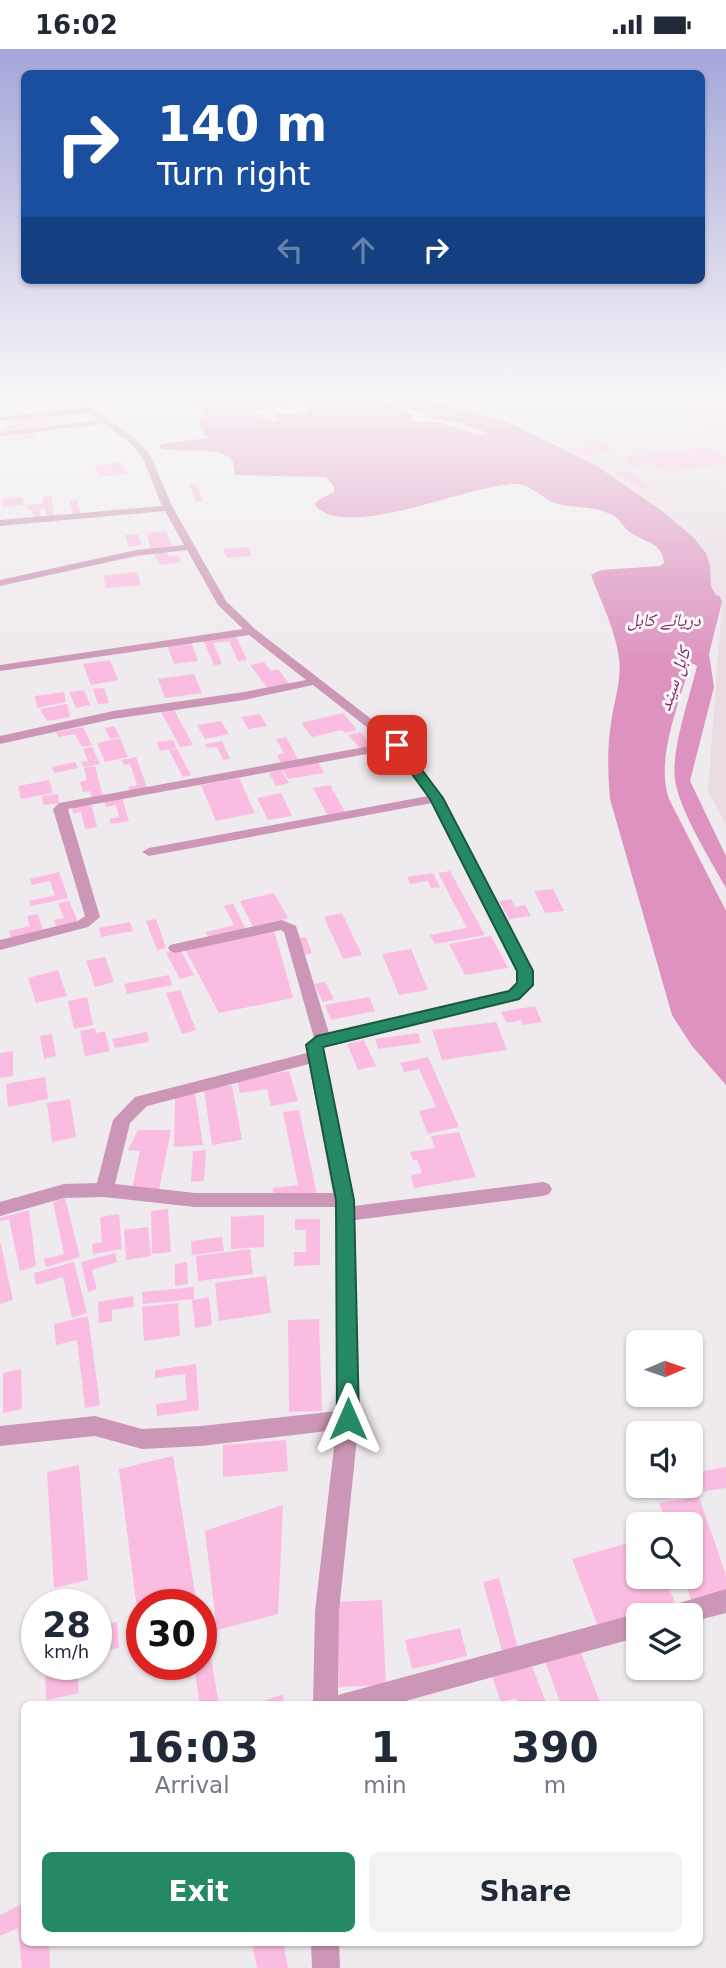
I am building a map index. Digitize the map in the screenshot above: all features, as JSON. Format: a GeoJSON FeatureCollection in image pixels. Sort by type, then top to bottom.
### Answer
{"type":"FeatureCollection","features":[{"type":"Feature","properties":{"kind":"street"},"geometry":{"type":"LineString","coordinates":[[104,1190],[122,1120],[141,1101],[319,1048],[514,995],[525,985],[525,971],[436,798],[397,745],[251,631],[222,603],[189,547],[160,488]]}},
{"type":"Feature","properties":{"kind":"street"},"geometry":{"type":"LineString","coordinates":[[0,523],[168,508]]}},
{"type":"Feature","properties":{"kind":"street"},"geometry":{"type":"LineString","coordinates":[[0,583],[136,553],[189,547]]}},
{"type":"Feature","properties":{"kind":"street"},"geometry":{"type":"LineString","coordinates":[[0,668],[251,631]]}},
{"type":"Feature","properties":{"kind":"street"},"geometry":{"type":"LineString","coordinates":[[0,740],[113,715],[244,696],[316,681]]}},
{"type":"Feature","properties":{"kind":"street"},"geometry":{"type":"LineString","coordinates":[[0,945],[83,924],[93,917],[60,809],[64,806],[397,745]]}},
{"type":"Feature","properties":{"kind":"street"},"geometry":{"type":"LineString","coordinates":[[149,852],[436,798]]}},
{"type":"Feature","properties":{"kind":"street"},"geometry":{"type":"LineString","coordinates":[[175,948],[287,926],[290,929],[319,1048],[346,1207],[348,1419],[327,1611],[325,1701]]}},
{"type":"Feature","properties":{"kind":"street"},"geometry":{"type":"LineString","coordinates":[[0,1209],[64,1191],[104,1190],[195,1200],[346,1207],[543,1189]]}},
{"type":"Feature","properties":{"kind":"street"},"geometry":{"type":"LineString","coordinates":[[0,1436],[95,1426],[142,1439],[154,1439],[348,1419]]}},
{"type":"Feature","properties":{"kind":"street"},"geometry":{"type":"LineString","coordinates":[[703,1607],[726,1601]]}},
{"type":"Feature","properties":{"kind":"street"},"geometry":{"type":"LineString","coordinates":[[359,1701],[626,1629]]}},
{"type":"Feature","properties":{"kind":"street"},"geometry":{"type":"LineString","coordinates":[[326,1946],[326,1968]]}},
{"type":"Feature","properties":{"kind":"shaded area"},"geometry":{"type":"Polygon","coordinates":[[[628,488],[726,488],[726,825],[708,791],[722,602],[711,586],[710,565],[693,537],[628,488]]]}},
{"type":"Feature","properties":{"kind":"water","name":"دریائے کابل"},"geometry":{"type":"Polygon","coordinates":[[[334,488],[490,488],[380,515],[353,517],[330,515],[315,505],[317,501],[334,492],[334,488]]]}},
{"type":"Feature","properties":{"kind":"water","name":"دریائے کابل"},"geometry":{"type":"Polygon","coordinates":[[[528,488],[628,488],[693,537],[706,553],[710,565],[711,586],[722,602],[709,654],[714,687],[690,781],[726,856],[726,888],[688,819],[675,779],[676,753],[697,666],[694,664],[690,665],[670,732],[665,784],[669,799],[726,911],[726,1085],[692,1046],[672,1015],[610,799],[609,742],[620,666],[611,626],[591,575],[601,570],[660,566],[664,563],[663,556],[657,547],[628,531],[612,515],[555,503],[528,488]]]}},
{"type":"Feature","properties":{"kind":"building"},"geometry":{"type":"Polygon","coordinates":[[[190,488],[197,488],[203,501],[196,502],[190,488]]]}},
{"type":"Feature","properties":{"kind":"building"},"geometry":{"type":"Polygon","coordinates":[[[51,496],[54,517],[47,518],[46,509],[39,509],[41,518],[34,519],[32,510],[28,510],[27,505],[43,504],[43,497],[51,496]]]}},
{"type":"Feature","properties":{"kind":"building"},"geometry":{"type":"Polygon","coordinates":[[[22,497],[24,505],[3,507],[2,499],[22,497]]]}},
{"type":"Feature","properties":{"kind":"building"},"geometry":{"type":"Polygon","coordinates":[[[69,500],[77,500],[81,514],[73,515],[69,500]]]}},
{"type":"Feature","properties":{"kind":"building"},"geometry":{"type":"Polygon","coordinates":[[[166,531],[172,546],[150,548],[147,533],[166,531]]]}},
{"type":"Feature","properties":{"kind":"building"},"geometry":{"type":"Polygon","coordinates":[[[138,534],[142,545],[129,547],[125,535],[138,534]]]}},
{"type":"Feature","properties":{"kind":"building"},"geometry":{"type":"Polygon","coordinates":[[[248,547],[252,556],[227,558],[223,549],[248,547]]]}},
{"type":"Feature","properties":{"kind":"building"},"geometry":{"type":"Polygon","coordinates":[[[167,552],[169,556],[178,555],[182,562],[160,565],[154,554],[167,552]]]}},
{"type":"Feature","properties":{"kind":"building"},"geometry":{"type":"Polygon","coordinates":[[[137,572],[141,585],[106,588],[103,576],[137,572]]]}},
{"type":"Feature","properties":{"kind":"building"},"geometry":{"type":"Polygon","coordinates":[[[236,636],[247,660],[238,661],[229,641],[213,643],[222,664],[214,665],[203,640],[236,636]]]}},
{"type":"Feature","properties":{"kind":"building"},"geometry":{"type":"Polygon","coordinates":[[[191,642],[198,661],[174,664],[167,645],[191,642]]]}},
{"type":"Feature","properties":{"kind":"building"},"geometry":{"type":"Polygon","coordinates":[[[110,660],[118,680],[91,685],[83,664],[110,660]]]}},
{"type":"Feature","properties":{"kind":"building"},"geometry":{"type":"Polygon","coordinates":[[[264,662],[271,671],[278,669],[290,685],[268,689],[250,665],[264,662]]]}},
{"type":"Feature","properties":{"kind":"building"},"geometry":{"type":"Polygon","coordinates":[[[194,674],[202,693],[165,698],[158,679],[194,674]]]}},
{"type":"Feature","properties":{"kind":"building"},"geometry":{"type":"Polygon","coordinates":[[[104,688],[109,703],[98,704],[93,689],[104,688]]]}},
{"type":"Feature","properties":{"kind":"building"},"geometry":{"type":"Polygon","coordinates":[[[84,690],[90,705],[76,708],[69,692],[84,690]]]}},
{"type":"Feature","properties":{"kind":"building"},"geometry":{"type":"Polygon","coordinates":[[[64,692],[66,702],[37,708],[35,696],[64,692]]]}},
{"type":"Feature","properties":{"kind":"building"},"geometry":{"type":"Polygon","coordinates":[[[67,704],[70,717],[47,721],[40,709],[67,704]]]}},
{"type":"Feature","properties":{"kind":"building"},"geometry":{"type":"Polygon","coordinates":[[[173,708],[193,745],[180,747],[160,710],[173,708]]]}},
{"type":"Feature","properties":{"kind":"building"},"geometry":{"type":"Polygon","coordinates":[[[343,713],[357,730],[345,733],[342,730],[312,737],[301,723],[343,713]]]}},
{"type":"Feature","properties":{"kind":"building"},"geometry":{"type":"Polygon","coordinates":[[[260,714],[267,726],[248,729],[241,717],[260,714]]]}},
{"type":"Feature","properties":{"kind":"building"},"geometry":{"type":"Polygon","coordinates":[[[221,721],[229,734],[205,739],[197,725],[221,721]]]}},
{"type":"Feature","properties":{"kind":"building"},"geometry":{"type":"Polygon","coordinates":[[[114,726],[120,737],[110,739],[105,728],[114,726]]]}},
{"type":"Feature","properties":{"kind":"building"},"geometry":{"type":"Polygon","coordinates":[[[83,727],[92,745],[82,747],[75,734],[58,737],[56,732],[83,727]]]}},
{"type":"Feature","properties":{"kind":"building"},"geometry":{"type":"Polygon","coordinates":[[[360,732],[372,746],[361,749],[348,735],[360,732]]]}},
{"type":"Feature","properties":{"kind":"building"},"geometry":{"type":"Polygon","coordinates":[[[286,737],[299,761],[282,765],[277,755],[284,753],[276,739],[286,737]]]}},
{"type":"Feature","properties":{"kind":"building"},"geometry":{"type":"Polygon","coordinates":[[[120,738],[128,757],[105,762],[97,743],[120,738]]]}},
{"type":"Feature","properties":{"kind":"building"},"geometry":{"type":"Polygon","coordinates":[[[173,740],[176,748],[160,751],[157,742],[173,740]]]}},
{"type":"Feature","properties":{"kind":"building"},"geometry":{"type":"Polygon","coordinates":[[[222,741],[230,759],[223,760],[217,747],[207,748],[205,744],[222,741]]]}},
{"type":"Feature","properties":{"kind":"building"},"geometry":{"type":"Polygon","coordinates":[[[92,747],[100,764],[84,767],[81,762],[88,761],[83,749],[92,747]]]}},
{"type":"Feature","properties":{"kind":"building"},"geometry":{"type":"Polygon","coordinates":[[[177,749],[191,775],[183,777],[169,750],[177,749]]]}},
{"type":"Feature","properties":{"kind":"building"},"geometry":{"type":"Polygon","coordinates":[[[136,757],[148,790],[130,793],[128,787],[137,785],[130,764],[124,765],[122,760],[136,757]]]}},
{"type":"Feature","properties":{"kind":"building"},"geometry":{"type":"Polygon","coordinates":[[[75,762],[78,768],[54,773],[52,767],[75,762]]]}},
{"type":"Feature","properties":{"kind":"building"},"geometry":{"type":"Polygon","coordinates":[[[318,762],[324,773],[288,779],[282,769],[318,762]]]}},
{"type":"Feature","properties":{"kind":"building"},"geometry":{"type":"Polygon","coordinates":[[[95,766],[103,797],[92,799],[90,791],[83,792],[80,782],[87,780],[84,768],[95,766]]]}},
{"type":"Feature","properties":{"kind":"building"},"geometry":{"type":"Polygon","coordinates":[[[281,770],[289,783],[276,786],[269,773],[281,770]]]}},
{"type":"Feature","properties":{"kind":"building"},"geometry":{"type":"Polygon","coordinates":[[[239,778],[255,813],[216,821],[201,785],[239,778]]]}},
{"type":"Feature","properties":{"kind":"building"},"geometry":{"type":"Polygon","coordinates":[[[49,780],[53,793],[21,799],[18,786],[49,780]]]}},
{"type":"Feature","properties":{"kind":"building"},"geometry":{"type":"Polygon","coordinates":[[[330,785],[345,812],[328,816],[313,788],[330,785]]]}},
{"type":"Feature","properties":{"kind":"building"},"geometry":{"type":"Polygon","coordinates":[[[281,793],[292,816],[268,820],[257,798],[281,793]]]}},
{"type":"Feature","properties":{"kind":"building"},"geometry":{"type":"Polygon","coordinates":[[[58,794],[59,803],[43,805],[42,796],[58,794]]]}},
{"type":"Feature","properties":{"kind":"building"},"geometry":{"type":"Polygon","coordinates":[[[122,798],[129,821],[111,824],[109,819],[119,817],[116,805],[106,807],[104,801],[122,798]]]}},
{"type":"Feature","properties":{"kind":"building"},"geometry":{"type":"Polygon","coordinates":[[[91,804],[97,827],[85,829],[81,812],[73,813],[72,807],[91,804]]]}},
{"type":"Feature","properties":{"kind":"building"},"geometry":{"type":"Polygon","coordinates":[[[450,871],[485,935],[435,944],[430,935],[467,928],[438,873],[450,871]]]}},
{"type":"Feature","properties":{"kind":"building"},"geometry":{"type":"Polygon","coordinates":[[[59,872],[68,898],[31,906],[29,901],[55,895],[50,881],[32,885],[30,879],[59,872]]]}},
{"type":"Feature","properties":{"kind":"building"},"geometry":{"type":"Polygon","coordinates":[[[433,873],[440,887],[431,888],[428,881],[410,884],[407,877],[433,873]]]}},
{"type":"Feature","properties":{"kind":"building"},"geometry":{"type":"Polygon","coordinates":[[[553,889],[564,911],[545,913],[534,891],[553,889]]]}},
{"type":"Feature","properties":{"kind":"building"},"geometry":{"type":"Polygon","coordinates":[[[274,893],[288,918],[253,927],[240,901],[274,893]]]}},
{"type":"Feature","properties":{"kind":"building"},"geometry":{"type":"Polygon","coordinates":[[[511,899],[515,907],[525,905],[531,916],[509,919],[499,901],[511,899]]]}},
{"type":"Feature","properties":{"kind":"building"},"geometry":{"type":"Polygon","coordinates":[[[69,901],[78,922],[57,927],[54,920],[64,918],[58,903],[69,901]]]}},
{"type":"Feature","properties":{"kind":"building"},"geometry":{"type":"Polygon","coordinates":[[[233,903],[246,930],[209,939],[206,932],[234,925],[224,906],[233,903]]]}},
{"type":"Feature","properties":{"kind":"building"},"geometry":{"type":"Polygon","coordinates":[[[342,913],[362,955],[343,959],[324,917],[342,913]]]}},
{"type":"Feature","properties":{"kind":"building"},"geometry":{"type":"Polygon","coordinates":[[[38,914],[43,931],[11,938],[9,931],[30,926],[27,916],[38,914]]]}},
{"type":"Feature","properties":{"kind":"building"},"geometry":{"type":"Polygon","coordinates":[[[156,919],[166,948],[157,950],[146,921],[156,919]]]}},
{"type":"Feature","properties":{"kind":"building"},"geometry":{"type":"Polygon","coordinates":[[[130,922],[133,931],[101,937],[99,928],[130,922]]]}},
{"type":"Feature","properties":{"kind":"building"},"geometry":{"type":"Polygon","coordinates":[[[274,930],[293,998],[219,1013],[185,949],[274,930]]]}},
{"type":"Feature","properties":{"kind":"building"},"geometry":{"type":"Polygon","coordinates":[[[491,936],[508,968],[465,975],[449,944],[491,936]]]}},
{"type":"Feature","properties":{"kind":"building"},"geometry":{"type":"Polygon","coordinates":[[[306,937],[312,953],[302,955],[296,939],[306,937]]]}},
{"type":"Feature","properties":{"kind":"building"},"geometry":{"type":"Polygon","coordinates":[[[180,949],[194,975],[180,979],[166,953],[180,949]]]}},
{"type":"Feature","properties":{"kind":"building"},"geometry":{"type":"Polygon","coordinates":[[[411,949],[428,990],[399,995],[382,954],[411,949]]]}},
{"type":"Feature","properties":{"kind":"building"},"geometry":{"type":"Polygon","coordinates":[[[105,957],[114,982],[95,987],[86,961],[105,957]]]}},
{"type":"Feature","properties":{"kind":"building"},"geometry":{"type":"Polygon","coordinates":[[[58,970],[67,996],[36,1003],[28,978],[58,970]]]}},
{"type":"Feature","properties":{"kind":"building"},"geometry":{"type":"Polygon","coordinates":[[[169,975],[172,985],[127,994],[124,984],[169,975]]]}},
{"type":"Feature","properties":{"kind":"building"},"geometry":{"type":"Polygon","coordinates":[[[325,982],[334,999],[323,1002],[314,984],[325,982]]]}},
{"type":"Feature","properties":{"kind":"building"},"geometry":{"type":"Polygon","coordinates":[[[180,990],[196,1030],[182,1034],[166,993],[180,990]]]}},
{"type":"Feature","properties":{"kind":"building"},"geometry":{"type":"Polygon","coordinates":[[[87,997],[93,1025],[74,1029],[68,1001],[87,997]]]}},
{"type":"Feature","properties":{"kind":"building"},"geometry":{"type":"Polygon","coordinates":[[[369,997],[375,1011],[331,1020],[325,1005],[369,997]]]}},
{"type":"Feature","properties":{"kind":"building"},"geometry":{"type":"Polygon","coordinates":[[[535,1006],[542,1022],[523,1025],[521,1020],[507,1023],[501,1012],[535,1006]]]}},
{"type":"Feature","properties":{"kind":"building"},"geometry":{"type":"Polygon","coordinates":[[[496,1022],[507,1050],[442,1060],[432,1030],[496,1022]]]}},
{"type":"Feature","properties":{"kind":"building"},"geometry":{"type":"Polygon","coordinates":[[[95,1028],[96,1033],[105,1031],[110,1051],[85,1056],[80,1031],[95,1028]]]}},
{"type":"Feature","properties":{"kind":"building"},"geometry":{"type":"Polygon","coordinates":[[[147,1032],[149,1042],[115,1048],[112,1039],[147,1032]]]}},
{"type":"Feature","properties":{"kind":"building"},"geometry":{"type":"Polygon","coordinates":[[[418,1033],[421,1043],[378,1049],[375,1039],[418,1033]]]}},
{"type":"Feature","properties":{"kind":"building"},"geometry":{"type":"Polygon","coordinates":[[[52,1034],[56,1056],[44,1059],[40,1036],[52,1034]]]}},
{"type":"Feature","properties":{"kind":"building"},"geometry":{"type":"Polygon","coordinates":[[[364,1040],[376,1066],[358,1070],[347,1044],[364,1040]]]}},
{"type":"Feature","properties":{"kind":"building"},"geometry":{"type":"Polygon","coordinates":[[[13,1051],[13,1076],[0,1078],[0,1053],[13,1051]]]}},
{"type":"Feature","properties":{"kind":"building"},"geometry":{"type":"Polygon","coordinates":[[[428,1057],[459,1127],[428,1134],[419,1111],[436,1107],[419,1069],[404,1072],[400,1063],[428,1057]]]}},
{"type":"Feature","properties":{"kind":"building"},"geometry":{"type":"Polygon","coordinates":[[[289,1071],[298,1101],[271,1106],[267,1089],[240,1093],[237,1080],[289,1071]]]}},
{"type":"Feature","properties":{"kind":"building"},"geometry":{"type":"Polygon","coordinates":[[[45,1077],[48,1099],[8,1107],[6,1084],[45,1077]]]}},
{"type":"Feature","properties":{"kind":"building"},"geometry":{"type":"Polygon","coordinates":[[[232,1085],[242,1140],[212,1145],[204,1089],[232,1085]]]}},
{"type":"Feature","properties":{"kind":"building"},"geometry":{"type":"Polygon","coordinates":[[[195,1093],[203,1145],[174,1147],[175,1097],[195,1093]]]}},
{"type":"Feature","properties":{"kind":"building"},"geometry":{"type":"Polygon","coordinates":[[[70,1099],[76,1137],[52,1142],[47,1103],[70,1099]]]}},
{"type":"Feature","properties":{"kind":"building"},"geometry":{"type":"Polygon","coordinates":[[[299,1110],[317,1195],[274,1197],[273,1188],[298,1185],[283,1112],[299,1110]]]}},
{"type":"Feature","properties":{"kind":"building"},"geometry":{"type":"Polygon","coordinates":[[[138,1130],[171,1130],[159,1190],[132,1189],[140,1151],[128,1150],[138,1130]]]}},
{"type":"Feature","properties":{"kind":"building"},"geometry":{"type":"Polygon","coordinates":[[[459,1132],[476,1177],[414,1188],[411,1175],[422,1173],[417,1160],[413,1160],[410,1152],[435,1148],[431,1136],[459,1132]]]}},
{"type":"Feature","properties":{"kind":"building"},"geometry":{"type":"Polygon","coordinates":[[[206,1150],[204,1181],[191,1182],[193,1151],[206,1150]]]}},
{"type":"Feature","properties":{"kind":"building"},"geometry":{"type":"Polygon","coordinates":[[[65,1198],[80,1257],[46,1267],[44,1259],[64,1254],[53,1202],[65,1198]]]}},
{"type":"Feature","properties":{"kind":"building"},"geometry":{"type":"Polygon","coordinates":[[[168,1209],[171,1252],[152,1254],[151,1211],[168,1209]]]}},
{"type":"Feature","properties":{"kind":"building"},"geometry":{"type":"Polygon","coordinates":[[[29,1210],[36,1266],[20,1271],[9,1219],[0,1221],[0,1218],[29,1210]]]}},
{"type":"Feature","properties":{"kind":"building"},"geometry":{"type":"Polygon","coordinates":[[[119,1214],[122,1249],[93,1254],[92,1244],[102,1242],[100,1217],[119,1214]]]}},
{"type":"Feature","properties":{"kind":"building"},"geometry":{"type":"Polygon","coordinates":[[[264,1215],[264,1247],[231,1249],[231,1217],[264,1215]]]}},
{"type":"Feature","properties":{"kind":"building"},"geometry":{"type":"Polygon","coordinates":[[[295,1219],[320,1219],[320,1265],[294,1266],[294,1252],[306,1252],[306,1230],[295,1230],[295,1219]]]}},
{"type":"Feature","properties":{"kind":"building"},"geometry":{"type":"Polygon","coordinates":[[[148,1227],[151,1256],[126,1260],[124,1230],[148,1227]]]}},
{"type":"Feature","properties":{"kind":"building"},"geometry":{"type":"Polygon","coordinates":[[[222,1237],[224,1251],[192,1255],[191,1241],[222,1237]]]}},
{"type":"Feature","properties":{"kind":"building"},"geometry":{"type":"Polygon","coordinates":[[[0,1245],[13,1300],[0,1304],[0,1245]]]}},
{"type":"Feature","properties":{"kind":"building"},"geometry":{"type":"Polygon","coordinates":[[[250,1249],[253,1274],[198,1281],[196,1256],[250,1249]]]}},
{"type":"Feature","properties":{"kind":"building"},"geometry":{"type":"Polygon","coordinates":[[[115,1253],[117,1262],[92,1270],[97,1289],[88,1292],[81,1262],[115,1253]]]}},
{"type":"Feature","properties":{"kind":"building"},"geometry":{"type":"Polygon","coordinates":[[[74,1262],[87,1313],[72,1318],[63,1277],[36,1285],[34,1273],[74,1262]]]}},
{"type":"Feature","properties":{"kind":"building"},"geometry":{"type":"Polygon","coordinates":[[[187,1262],[188,1284],[175,1286],[175,1264],[187,1262]]]}},
{"type":"Feature","properties":{"kind":"building"},"geometry":{"type":"Polygon","coordinates":[[[266,1276],[271,1313],[219,1321],[215,1283],[266,1276]]]}},
{"type":"Feature","properties":{"kind":"building"},"geometry":{"type":"Polygon","coordinates":[[[194,1287],[194,1299],[143,1304],[142,1292],[194,1287]]]}},
{"type":"Feature","properties":{"kind":"building"},"geometry":{"type":"Polygon","coordinates":[[[133,1296],[134,1307],[112,1310],[112,1321],[99,1323],[98,1302],[133,1296]]]}},
{"type":"Feature","properties":{"kind":"building"},"geometry":{"type":"Polygon","coordinates":[[[209,1297],[212,1325],[195,1328],[192,1300],[209,1297]]]}},
{"type":"Feature","properties":{"kind":"building"},"geometry":{"type":"Polygon","coordinates":[[[178,1303],[180,1336],[144,1341],[142,1307],[178,1303]]]}},
{"type":"Feature","properties":{"kind":"building"},"geometry":{"type":"Polygon","coordinates":[[[88,1316],[100,1405],[85,1408],[77,1340],[56,1345],[54,1324],[88,1316]]]}},
{"type":"Feature","properties":{"kind":"building"},"geometry":{"type":"Polygon","coordinates":[[[319,1319],[322,1411],[289,1412],[288,1320],[319,1319]]]}},
{"type":"Feature","properties":{"kind":"building"},"geometry":{"type":"Polygon","coordinates":[[[196,1364],[199,1410],[157,1416],[156,1404],[187,1400],[185,1374],[155,1378],[155,1370],[196,1364]]]}},
{"type":"Feature","properties":{"kind":"building"},"geometry":{"type":"Polygon","coordinates":[[[21,1369],[22,1409],[3,1413],[3,1373],[21,1369]]]}},
{"type":"Feature","properties":{"kind":"building"},"geometry":{"type":"Polygon","coordinates":[[[286,1440],[288,1471],[223,1477],[223,1445],[286,1440]]]}},
{"type":"Feature","properties":{"kind":"building"},"geometry":{"type":"Polygon","coordinates":[[[173,1456],[194,1589],[134,1589],[119,1469],[173,1456]]]}},
{"type":"Feature","properties":{"kind":"building"},"geometry":{"type":"Polygon","coordinates":[[[79,1465],[88,1580],[54,1588],[47,1472],[79,1465]]]}},
{"type":"Feature","properties":{"kind":"building"},"geometry":{"type":"Polygon","coordinates":[[[726,1467],[726,1488],[703,1492],[703,1471],[726,1467]]]}},
{"type":"Feature","properties":{"kind":"building"},"geometry":{"type":"Polygon","coordinates":[[[699,1498],[726,1575],[726,1594],[691,1600],[688,1589],[703,1589],[703,1512],[662,1512],[659,1503],[699,1498]]]}},
{"type":"Feature","properties":{"kind":"building"},"geometry":{"type":"Polygon","coordinates":[[[283,1505],[278,1614],[217,1630],[217,1589],[212,1589],[205,1531],[283,1505]]]}},
{"type":"Feature","properties":{"kind":"building"},"geometry":{"type":"Polygon","coordinates":[[[626,1544],[626,1589],[669,1589],[676,1603],[626,1603],[626,1618],[598,1626],[572,1559],[626,1544]]]}},
{"type":"Feature","properties":{"kind":"building"},"geometry":{"type":"Polygon","coordinates":[[[499,1578],[518,1648],[502,1651],[483,1582],[499,1578]]]}},
{"type":"Feature","properties":{"kind":"building"},"geometry":{"type":"Polygon","coordinates":[[[382,1600],[386,1685],[339,1687],[337,1602],[382,1600]]]}},
{"type":"Feature","properties":{"kind":"building"},"geometry":{"type":"Polygon","coordinates":[[[117,1622],[119,1648],[112,1650],[112,1623],[117,1622]]]}},
{"type":"Feature","properties":{"kind":"building"},"geometry":{"type":"Polygon","coordinates":[[[460,1628],[467,1656],[412,1669],[405,1640],[460,1628]]]}},
{"type":"Feature","properties":{"kind":"building"},"geometry":{"type":"Polygon","coordinates":[[[580,1650],[599,1701],[560,1701],[545,1661],[580,1650]]]}},
{"type":"Feature","properties":{"kind":"building"},"geometry":{"type":"Polygon","coordinates":[[[530,1661],[545,1701],[517,1701],[516,1698],[501,1701],[491,1673],[530,1661]]]}},
{"type":"Feature","properties":{"kind":"building"},"geometry":{"type":"Polygon","coordinates":[[[45,1680],[78,1680],[79,1693],[46,1700],[45,1680]]]}},
{"type":"Feature","properties":{"kind":"building"},"geometry":{"type":"Polygon","coordinates":[[[196,1680],[215,1680],[218,1701],[199,1701],[196,1680]]]}},
{"type":"Feature","properties":{"kind":"building"},"geometry":{"type":"Polygon","coordinates":[[[283,1694],[284,1701],[264,1701],[283,1694]]]}},
{"type":"Feature","properties":{"kind":"building"},"geometry":{"type":"Polygon","coordinates":[[[21,1904],[21,1946],[49,1946],[50,1968],[22,1968],[18,1928],[0,1936],[0,1915],[21,1904]]]}},
{"type":"Feature","properties":{"kind":"building"},"geometry":{"type":"Polygon","coordinates":[[[253,1946],[284,1946],[288,1968],[257,1968],[253,1946]]]}},
{"type":"Feature","properties":{"kind":"route"},"geometry":{"type":"LineString","coordinates":[[348,1419],[345,1200],[314,1045],[323,1040],[514,995],[525,985],[525,971],[436,798],[397,745]]}},
{"type":"Feature","properties":{"kind":"water label","name":"کابل سيند"},"geometry":{"type":"Point","coordinates":[674,679]}}]}
